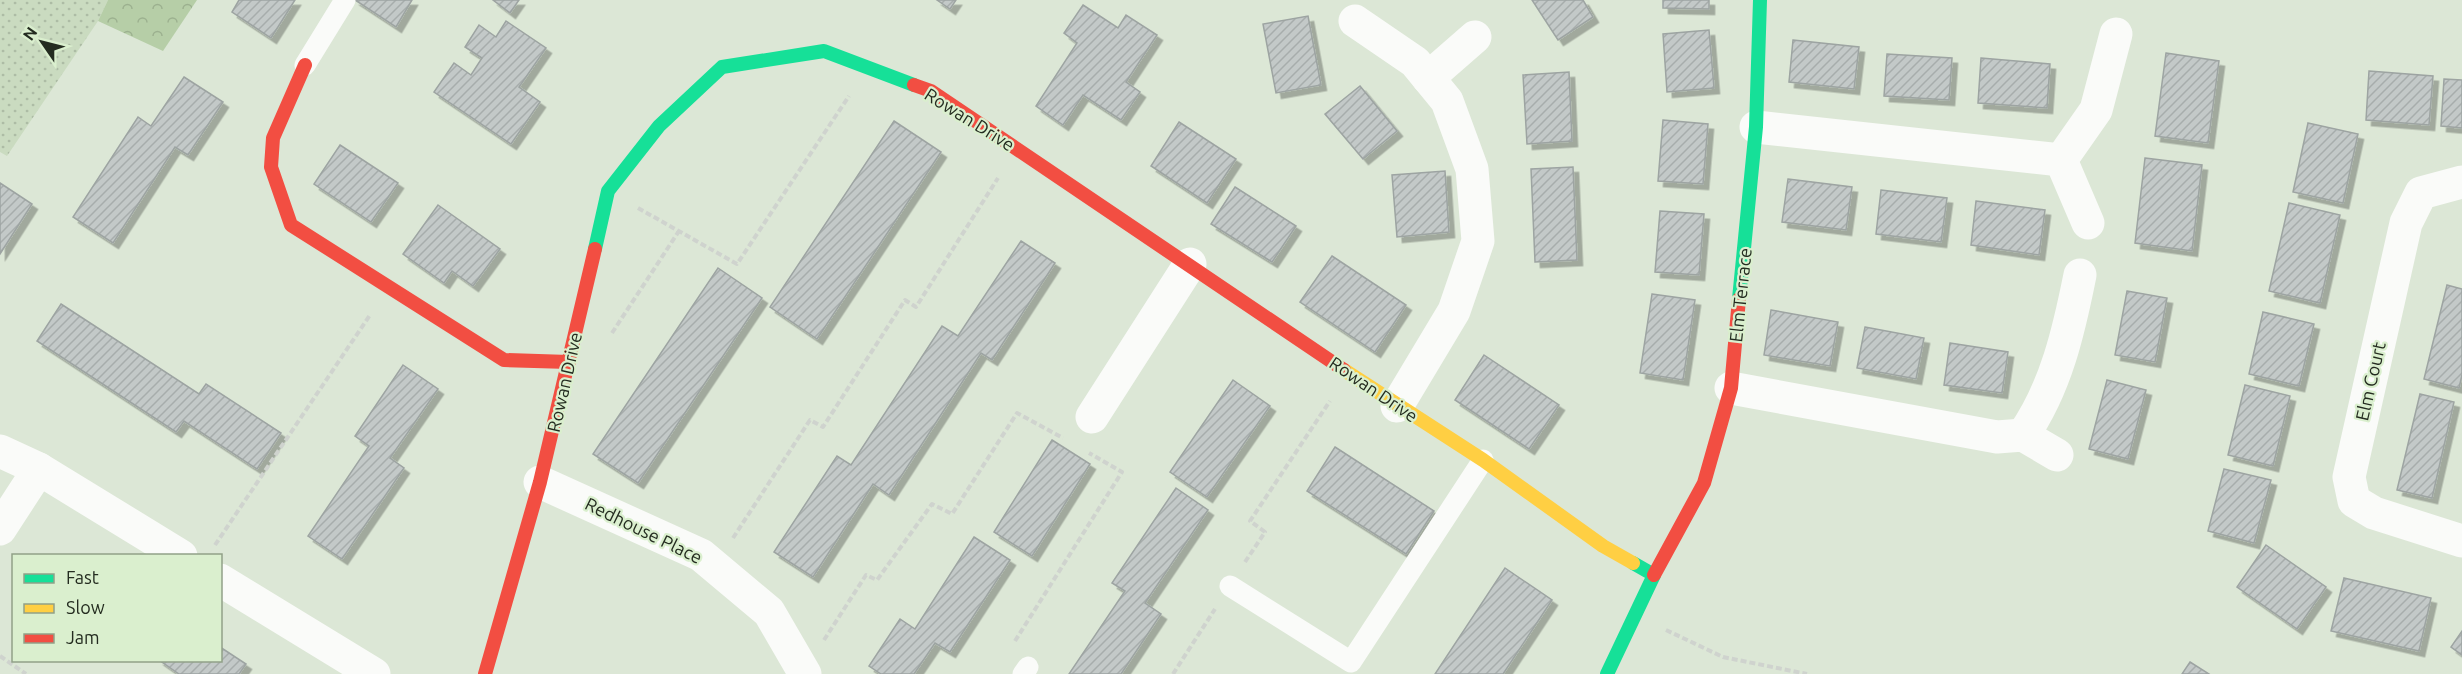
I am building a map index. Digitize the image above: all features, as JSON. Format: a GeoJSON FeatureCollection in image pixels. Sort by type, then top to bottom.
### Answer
{"type":"FeatureCollection","features":[{"type":"Feature","properties":{"kind":"street","name":"Elm Terrace"},"geometry":{"type":"LineString","coordinates":[[1654,575],[1704,483],[1731,388],[1756,127],[1760,0]]}},
{"type":"Feature","properties":{"kind":"street"},"geometry":{"type":"LineString","coordinates":[[1355,21],[1415,62],[1447,101],[1472,169],[1478,241],[1454,311],[1397,406]]}},
{"type":"Feature","properties":{"kind":"street"},"geometry":{"type":"LineString","coordinates":[[2061,160],[2096,110],[2116,34]]}},
{"type":"Feature","properties":{"kind":"street"},"geometry":{"type":"LineString","coordinates":[[1428,78],[1475,37]]}},
{"type":"Feature","properties":{"kind":"street","name":"Rowan Drive"},"geometry":{"type":"LineString","coordinates":[[485,674],[540,482],[608,191],[659,126],[722,67],[824,51],[931,91],[1397,406],[1483,460],[1603,546],[1654,575]]}},
{"type":"Feature","properties":{"kind":"street"},"geometry":{"type":"LineString","coordinates":[[305,65],[273,138],[271,167],[291,225],[504,360],[569,362]]}},
{"type":"Feature","properties":{"kind":"street"},"geometry":{"type":"LineString","coordinates":[[1756,127],[2061,160]]}},
{"type":"Feature","properties":{"kind":"street"},"geometry":{"type":"LineString","coordinates":[[2061,160],[2088,223]]}},
{"type":"Feature","properties":{"kind":"street","name":"Elm Court"},"geometry":{"type":"LineString","coordinates":[[2462,182],[2421,193],[2406,223],[2349,477],[2354,501],[2374,513],[2462,541]]}},
{"type":"Feature","properties":{"kind":"street"},"geometry":{"type":"LineString","coordinates":[[1092,417],[1190,264]]}},
{"type":"Feature","properties":{"kind":"street"},"geometry":{"type":"LineString","coordinates":[[2023,435],[2038,413],[2069,330],[2080,275]]}},
{"type":"Feature","properties":{"kind":"street"},"geometry":{"type":"LineString","coordinates":[[1731,388],[1997,437],[2023,435],[2057,455]]}},
{"type":"Feature","properties":{"kind":"street"},"geometry":{"type":"LineString","coordinates":[[0,452],[39,469],[179,554]]}},
{"type":"Feature","properties":{"kind":"street"},"geometry":{"type":"LineString","coordinates":[[0,529],[39,469]]}},
{"type":"Feature","properties":{"kind":"street","name":"Redhouse Place"},"geometry":{"type":"LineString","coordinates":[[540,482],[701,555],[770,612],[804,673]]}},
{"type":"Feature","properties":{"kind":"street"},"geometry":{"type":"LineString","coordinates":[[1607,674],[1654,575]]}},
{"type":"Feature","properties":{"kind":"street"},"geometry":{"type":"LineString","coordinates":[[222,581],[374,674]]}},
{"type":"Feature","properties":{"kind":"lane"},"geometry":{"type":"LineString","coordinates":[[305,65],[345,0]]}},
{"type":"Feature","properties":{"kind":"lane"},"geometry":{"type":"LineString","coordinates":[[1230,586],[1351,662],[1483,460]]}},
{"type":"Feature","properties":{"kind":"path"},"geometry":{"type":"LineString","coordinates":[[608,191],[737,264],[868,68]]}},
{"type":"Feature","properties":{"kind":"path"},"geometry":{"type":"LineString","coordinates":[[715,566],[810,420],[823,427],[905,300],[916,307],[1017,148]]}},
{"type":"Feature","properties":{"kind":"path"},"geometry":{"type":"LineString","coordinates":[[607,339],[679,231]]}},
{"type":"Feature","properties":{"kind":"path"},"geometry":{"type":"LineString","coordinates":[[209,554],[388,287]]}},
{"type":"Feature","properties":{"kind":"path"},"geometry":{"type":"LineString","coordinates":[[1173,674],[1265,532],[1250,521],[1349,373]]}},
{"type":"Feature","properties":{"kind":"path"},"geometry":{"type":"LineString","coordinates":[[804,673],[866,574],[877,580],[932,504],[952,514],[1017,413],[1122,472],[1007,653],[1025,671]]}},
{"type":"Feature","properties":{"kind":"path"},"geometry":{"type":"LineString","coordinates":[[1075,444],[1092,417]]}},
{"type":"Feature","properties":{"kind":"path"},"geometry":{"type":"LineString","coordinates":[[1635,615],[1723,657],[1808,674]]}},
{"type":"Feature","properties":{"kind":"path"},"geometry":{"type":"LineString","coordinates":[[0,656],[26,674]]}},
{"type":"Feature","properties":{"kind":"green space"},"geometry":{"type":"Polygon","coordinates":[[[0,0],[108,0],[98,21],[7,156],[0,152],[0,0]]]}},
{"type":"Feature","properties":{"kind":"green space"},"geometry":{"type":"Polygon","coordinates":[[[108,0],[197,0],[163,51],[98,21],[108,0]]]}},
{"type":"Feature","properties":{"kind":"building"},"geometry":{"type":"Polygon","coordinates":[[[239,0],[295,0],[271,38],[232,12],[239,0]]]}},
{"type":"Feature","properties":{"kind":"building"},"geometry":{"type":"Polygon","coordinates":[[[355,0],[412,0],[396,27],[355,0]]]}},
{"type":"Feature","properties":{"kind":"building"},"geometry":{"type":"Polygon","coordinates":[[[493,0],[519,0],[510,13],[493,0]]]}},
{"type":"Feature","properties":{"kind":"building"},"geometry":{"type":"Polygon","coordinates":[[[937,0],[956,0],[950,9],[937,0]]]}},
{"type":"Feature","properties":{"kind":"building"},"geometry":{"type":"Polygon","coordinates":[[[1532,0],[1583,0],[1593,17],[1558,40],[1532,0]]]}},
{"type":"Feature","properties":{"kind":"building"},"geometry":{"type":"Polygon","coordinates":[[[1663,0],[1709,0],[1709,9],[1663,8],[1663,0]]]}},
{"type":"Feature","properties":{"kind":"building"},"geometry":{"type":"Polygon","coordinates":[[[1083,5],[1118,28],[1126,15],[1157,35],[1126,82],[1140,92],[1121,120],[1083,95],[1063,125],[1036,106],[1077,43],[1064,33],[1083,5]]]}},
{"type":"Feature","properties":{"kind":"building"},"geometry":{"type":"Polygon","coordinates":[[[1308,16],[1321,85],[1276,93],[1263,24],[1308,16]]]}},
{"type":"Feature","properties":{"kind":"building"},"geometry":{"type":"Polygon","coordinates":[[[506,21],[546,48],[519,87],[540,102],[511,144],[434,92],[454,63],[471,75],[482,58],[465,47],[479,25],[496,37],[506,21]]]}},
{"type":"Feature","properties":{"kind":"building"},"geometry":{"type":"Polygon","coordinates":[[[1709,30],[1714,88],[1667,92],[1663,34],[1709,30]]]}},
{"type":"Feature","properties":{"kind":"building"},"geometry":{"type":"Polygon","coordinates":[[[1793,40],[1859,47],[1854,89],[1789,82],[1793,40]]]}},
{"type":"Feature","properties":{"kind":"building"},"geometry":{"type":"Polygon","coordinates":[[[2166,53],[2219,61],[2208,143],[2155,136],[2166,53]]]}},
{"type":"Feature","properties":{"kind":"building"},"geometry":{"type":"Polygon","coordinates":[[[1887,54],[1952,58],[1949,100],[1884,96],[1887,54]]]}},
{"type":"Feature","properties":{"kind":"building"},"geometry":{"type":"Polygon","coordinates":[[[1981,58],[2050,64],[2047,108],[1978,103],[1981,58]]]}},
{"type":"Feature","properties":{"kind":"building"},"geometry":{"type":"Polygon","coordinates":[[[2369,71],[2433,76],[2429,125],[2366,120],[2369,71]]]}},
{"type":"Feature","properties":{"kind":"building"},"geometry":{"type":"Polygon","coordinates":[[[1569,72],[1572,141],[1527,144],[1523,75],[1569,72]]]}},
{"type":"Feature","properties":{"kind":"building"},"geometry":{"type":"Polygon","coordinates":[[[184,77],[223,102],[188,155],[175,147],[113,243],[73,217],[138,117],[151,126],[184,77]]]}},
{"type":"Feature","properties":{"kind":"building"},"geometry":{"type":"Polygon","coordinates":[[[2444,79],[2462,80],[2462,128],[2441,126],[2444,79]]]}},
{"type":"Feature","properties":{"kind":"building"},"geometry":{"type":"Polygon","coordinates":[[[1360,86],[1397,131],[1363,159],[1325,114],[1360,86]]]}},
{"type":"Feature","properties":{"kind":"building"},"geometry":{"type":"Polygon","coordinates":[[[1663,120],[1708,124],[1703,184],[1658,181],[1663,120]]]}},
{"type":"Feature","properties":{"kind":"building"},"geometry":{"type":"Polygon","coordinates":[[[894,121],[941,152],[817,339],[770,307],[894,121]]]}},
{"type":"Feature","properties":{"kind":"building"},"geometry":{"type":"Polygon","coordinates":[[[1179,122],[1236,159],[1207,203],[1151,166],[1179,122]]]}},
{"type":"Feature","properties":{"kind":"building"},"geometry":{"type":"Polygon","coordinates":[[[2308,123],[2358,134],[2343,203],[2293,192],[2308,123]]]}},
{"type":"Feature","properties":{"kind":"building"},"geometry":{"type":"Polygon","coordinates":[[[340,145],[398,183],[371,222],[314,184],[340,145]]]}},
{"type":"Feature","properties":{"kind":"building"},"geometry":{"type":"Polygon","coordinates":[[[2145,158],[2202,165],[2192,251],[2135,243],[2145,158]]]}},
{"type":"Feature","properties":{"kind":"building"},"geometry":{"type":"Polygon","coordinates":[[[1573,167],[1577,260],[1535,262],[1531,169],[1573,167]]]}},
{"type":"Feature","properties":{"kind":"building"},"geometry":{"type":"Polygon","coordinates":[[[1445,171],[1449,232],[1397,237],[1392,175],[1445,171]]]}},
{"type":"Feature","properties":{"kind":"building"},"geometry":{"type":"Polygon","coordinates":[[[1788,179],[1852,187],[1846,230],[1782,222],[1788,179]]]}},
{"type":"Feature","properties":{"kind":"building"},"geometry":{"type":"Polygon","coordinates":[[[0,183],[32,204],[0,254],[0,183]]]}},
{"type":"Feature","properties":{"kind":"building"},"geometry":{"type":"Polygon","coordinates":[[[1235,187],[1296,226],[1272,262],[1211,224],[1235,187]]]}},
{"type":"Feature","properties":{"kind":"building"},"geometry":{"type":"Polygon","coordinates":[[[1881,190],[1947,198],[1941,242],[1876,234],[1881,190]]]}},
{"type":"Feature","properties":{"kind":"building"},"geometry":{"type":"Polygon","coordinates":[[[1976,201],[2045,210],[2039,255],[1971,245],[1976,201]]]}},
{"type":"Feature","properties":{"kind":"building"},"geometry":{"type":"Polygon","coordinates":[[[2289,203],[2340,215],[2320,303],[2269,291],[2289,203]]]}},
{"type":"Feature","properties":{"kind":"building"},"geometry":{"type":"Polygon","coordinates":[[[438,205],[500,249],[473,286],[452,271],[444,283],[403,254],[438,205]]]}},
{"type":"Feature","properties":{"kind":"building"},"geometry":{"type":"Polygon","coordinates":[[[1660,211],[1704,214],[1699,275],[1655,272],[1660,211]]]}},
{"type":"Feature","properties":{"kind":"building"},"geometry":{"type":"Polygon","coordinates":[[[1021,241],[1055,263],[992,360],[981,353],[889,495],[873,484],[813,577],[774,552],[837,456],[851,465],[942,326],[958,336],[1021,241]]]}},
{"type":"Feature","properties":{"kind":"building"},"geometry":{"type":"Polygon","coordinates":[[[1332,256],[1406,305],[1375,352],[1300,302],[1332,256]]]}},
{"type":"Feature","properties":{"kind":"building"},"geometry":{"type":"Polygon","coordinates":[[[718,268],[762,298],[638,483],[593,454],[718,268]]]}},
{"type":"Feature","properties":{"kind":"building"},"geometry":{"type":"Polygon","coordinates":[[[2447,285],[2462,289],[2462,375],[2459,388],[2424,379],[2447,285]]]}},
{"type":"Feature","properties":{"kind":"building"},"geometry":{"type":"Polygon","coordinates":[[[2127,291],[2167,298],[2155,362],[2115,355],[2127,291]]]}},
{"type":"Feature","properties":{"kind":"building"},"geometry":{"type":"Polygon","coordinates":[[[1652,294],[1695,300],[1683,380],[1640,373],[1652,294]]]}},
{"type":"Feature","properties":{"kind":"building"},"geometry":{"type":"Polygon","coordinates":[[[61,304],[199,394],[206,384],[281,433],[257,469],[184,421],[176,432],[37,341],[61,304]]]}},
{"type":"Feature","properties":{"kind":"building"},"geometry":{"type":"Polygon","coordinates":[[[1771,310],[1838,322],[1830,366],[1764,355],[1771,310]]]}},
{"type":"Feature","properties":{"kind":"building"},"geometry":{"type":"Polygon","coordinates":[[[2263,312],[2314,324],[2299,386],[2249,374],[2263,312]]]}},
{"type":"Feature","properties":{"kind":"building"},"geometry":{"type":"Polygon","coordinates":[[[1865,327],[1924,338],[1916,379],[1857,368],[1865,327]]]}},
{"type":"Feature","properties":{"kind":"building"},"geometry":{"type":"Polygon","coordinates":[[[1950,343],[2008,352],[2002,393],[1944,385],[1950,343]]]}},
{"type":"Feature","properties":{"kind":"building"},"geometry":{"type":"Polygon","coordinates":[[[1484,355],[1559,405],[1529,449],[1455,400],[1484,355]]]}},
{"type":"Feature","properties":{"kind":"building"},"geometry":{"type":"Polygon","coordinates":[[[403,365],[438,389],[390,458],[404,468],[342,559],[308,536],[369,446],[355,436],[403,365]]]}},
{"type":"Feature","properties":{"kind":"building"},"geometry":{"type":"Polygon","coordinates":[[[1233,380],[1270,406],[1207,497],[1170,472],[1233,380]]]}},
{"type":"Feature","properties":{"kind":"building"},"geometry":{"type":"Polygon","coordinates":[[[2107,380],[2146,390],[2128,459],[2089,449],[2107,380]]]}},
{"type":"Feature","properties":{"kind":"building"},"geometry":{"type":"Polygon","coordinates":[[[2245,385],[2290,396],[2273,466],[2228,455],[2245,385]]]}},
{"type":"Feature","properties":{"kind":"building"},"geometry":{"type":"Polygon","coordinates":[[[2420,394],[2454,402],[2432,498],[2397,490],[2420,394]]]}},
{"type":"Feature","properties":{"kind":"building"},"geometry":{"type":"Polygon","coordinates":[[[1052,440],[1090,464],[1032,556],[994,532],[1052,440]]]}},
{"type":"Feature","properties":{"kind":"building"},"geometry":{"type":"Polygon","coordinates":[[[1335,447],[1434,511],[1406,554],[1307,491],[1335,447]]]}},
{"type":"Feature","properties":{"kind":"building"},"geometry":{"type":"Polygon","coordinates":[[[2224,469],[2271,480],[2254,543],[2208,531],[2224,469]]]}},
{"type":"Feature","properties":{"kind":"building"},"geometry":{"type":"Polygon","coordinates":[[[1176,488],[1208,510],[1145,603],[1161,614],[1121,674],[1069,674],[1125,591],[1112,583],[1176,488]]]}},
{"type":"Feature","properties":{"kind":"building"},"geometry":{"type":"Polygon","coordinates":[[[974,537],[1010,560],[950,652],[935,643],[914,674],[881,674],[869,666],[900,619],[915,629],[974,537]]]}},
{"type":"Feature","properties":{"kind":"building"},"geometry":{"type":"Polygon","coordinates":[[[2266,545],[2326,587],[2297,629],[2237,587],[2266,545]]]}},
{"type":"Feature","properties":{"kind":"building"},"geometry":{"type":"Polygon","coordinates":[[[1505,568],[1552,600],[1503,674],[1435,674],[1505,568]]]}},
{"type":"Feature","properties":{"kind":"building"},"geometry":{"type":"Polygon","coordinates":[[[2344,578],[2431,598],[2419,651],[2331,631],[2344,578]]]}},
{"type":"Feature","properties":{"kind":"building"},"geometry":{"type":"Polygon","coordinates":[[[2462,631],[2462,655],[2451,647],[2462,631]]]}},
{"type":"Feature","properties":{"kind":"building"},"geometry":{"type":"Polygon","coordinates":[[[222,648],[246,664],[239,674],[179,674],[162,662],[222,662],[222,648]]]}},
{"type":"Feature","properties":{"kind":"building"},"geometry":{"type":"Polygon","coordinates":[[[2190,662],[2209,674],[2182,674],[2190,662]]]}},
{"type":"Feature","properties":{"kind":"traffic: fast"},"geometry":{"type":"LineString","coordinates":[[1739,299],[1756,127],[1760,0]]}},
{"type":"Feature","properties":{"kind":"traffic: fast"},"geometry":{"type":"LineString","coordinates":[[595,249],[608,191],[659,126],[722,67],[824,51],[914,85]]}},
{"type":"Feature","properties":{"kind":"traffic: fast"},"geometry":{"type":"LineString","coordinates":[[1607,674],[1654,575],[1633,563]]}},
{"type":"Feature","properties":{"kind":"traffic: slow"},"geometry":{"type":"LineString","coordinates":[[1344,370],[1483,460],[1603,546],[1633,563]]}},
{"type":"Feature","properties":{"kind":"traffic: jam"},"geometry":{"type":"LineString","coordinates":[[305,65],[273,138],[271,167],[291,225],[504,360],[569,362]]}},
{"type":"Feature","properties":{"kind":"traffic: jam"},"geometry":{"type":"LineString","coordinates":[[914,85],[931,91],[1344,370]]}},
{"type":"Feature","properties":{"kind":"traffic: jam"},"geometry":{"type":"LineString","coordinates":[[485,674],[540,482],[595,249]]}},
{"type":"Feature","properties":{"kind":"traffic: jam"},"geometry":{"type":"LineString","coordinates":[[1654,575],[1704,483],[1731,388],[1739,299]]}}]}
